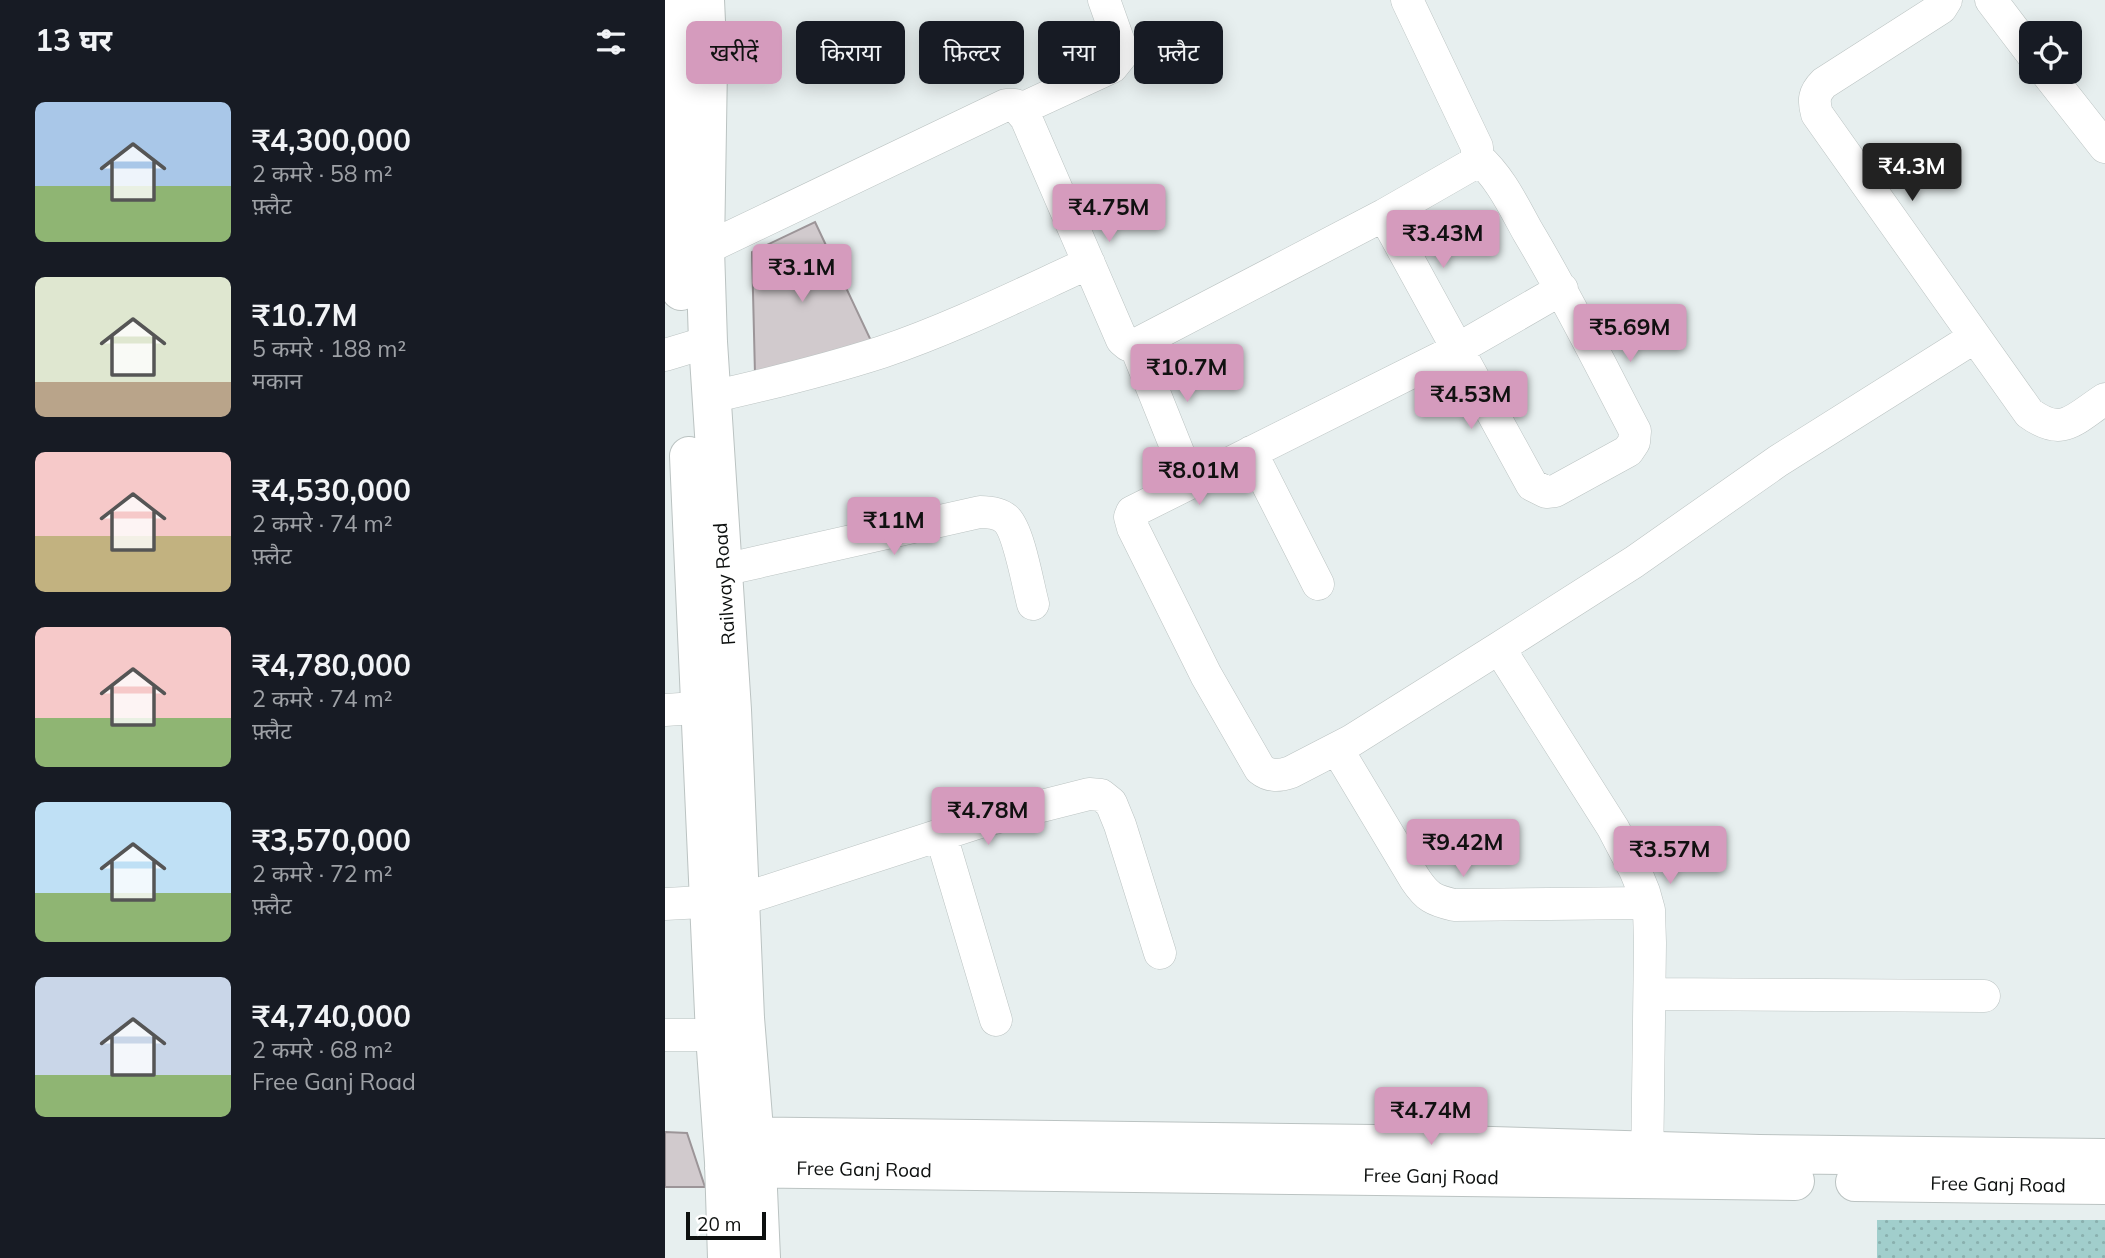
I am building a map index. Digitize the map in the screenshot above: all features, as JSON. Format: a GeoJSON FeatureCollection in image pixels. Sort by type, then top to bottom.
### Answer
{"type":"FeatureCollection","features":[{"type":"Feature","properties":{"kind":"street"},"geometry":{"type":"LineString","coordinates":[[667,0],[668,87],[692,255],[1006,105],[1015,105],[1021,109],[1122,340],[1128,345],[1135,345],[1384,215],[1473,164],[1477,157],[1477,147],[1406,0]]}},
{"type":"Feature","properties":{"kind":"street","name":"Railway Road"},"geometry":{"type":"LineString","coordinates":[[705,0],[706,21]]}},
{"type":"Feature","properties":{"kind":"street"},"geometry":{"type":"LineString","coordinates":[[1021,109],[1112,66],[1120,57],[1120,45],[1104,0]]}},
{"type":"Feature","properties":{"kind":"street"},"geometry":{"type":"LineString","coordinates":[[1947,0],[1941,8],[1824,83],[1816,91],[1813,101],[1817,114],[2029,413],[2043,423],[2055,426],[2070,421],[2105,398]]}},
{"type":"Feature","properties":{"kind":"street"},"geometry":{"type":"LineString","coordinates":[[1991,0],[2019,37]]}},
{"type":"Feature","properties":{"kind":"street"},"geometry":{"type":"LineString","coordinates":[[668,87],[686,78]]}},
{"type":"Feature","properties":{"kind":"street","name":"Railway Road"},"geometry":{"type":"LineString","coordinates":[[706,84],[686,348],[711,397],[723,570],[700,708],[725,901],[745,1018],[740,1152]]}},
{"type":"Feature","properties":{"kind":"street"},"geometry":{"type":"LineString","coordinates":[[2055,84],[2105,147]]}},
{"type":"Feature","properties":{"kind":"street"},"geometry":{"type":"LineString","coordinates":[[1384,215],[1532,485],[1546,492],[1555,491],[1627,452],[1634,442],[1635,431],[1562,289],[1500,184],[1489,167],[1477,157]]}},
{"type":"Feature","properties":{"kind":"street"},"geometry":{"type":"LineString","coordinates":[[711,397],[805,376],[883,351],[927,335],[1089,263]]}},
{"type":"Feature","properties":{"kind":"street"},"geometry":{"type":"LineString","coordinates":[[1562,289],[1456,350],[1135,509],[1130,517],[1206,675],[1260,769],[1265,773],[1280,776],[1306,766],[1336,749],[1634,562],[1778,461],[1975,337]]}},
{"type":"Feature","properties":{"kind":"street"},"geometry":{"type":"LineString","coordinates":[[1135,345],[1190,482]]}},
{"type":"Feature","properties":{"kind":"street"},"geometry":{"type":"LineString","coordinates":[[686,348],[700,708]]}},
{"type":"Feature","properties":{"kind":"street"},"geometry":{"type":"LineString","coordinates":[[1251,452],[1318,584]]}},
{"type":"Feature","properties":{"kind":"street"},"geometry":{"type":"LineString","coordinates":[[723,570],[966,515],[992,512],[1006,519],[1014,532],[1033,604]]}},
{"type":"Feature","properties":{"kind":"street"},"geometry":{"type":"LineString","coordinates":[[1499,648],[1613,828],[1635,870],[1647,904],[1650,994],[1646,1165]]}},
{"type":"Feature","properties":{"kind":"street"},"geometry":{"type":"LineString","coordinates":[[1336,749],[1415,879],[1426,895],[1438,901],[1454,905],[1647,904]]}},
{"type":"Feature","properties":{"kind":"street"},"geometry":{"type":"LineString","coordinates":[[665,904],[725,901],[983,821],[1089,794],[1101,795],[1111,803],[1121,825],[1160,953]]}},
{"type":"Feature","properties":{"kind":"street"},"geometry":{"type":"LineString","coordinates":[[941,835],[996,1020]]}},
{"type":"Feature","properties":{"kind":"street"},"geometry":{"type":"LineString","coordinates":[[725,901],[715,1035],[761,1258]]}},
{"type":"Feature","properties":{"kind":"street"},"geometry":{"type":"LineString","coordinates":[[1650,994],[1984,996]]}},
{"type":"Feature","properties":{"kind":"street"},"geometry":{"type":"LineString","coordinates":[[665,1035],[715,1035]]}},
{"type":"Feature","properties":{"kind":"street"},"geometry":{"type":"LineString","coordinates":[[727,1258],[740,1152]]}},
{"type":"Feature","properties":{"kind":"street","name":"Free Ganj Road"},"geometry":{"type":"LineString","coordinates":[[740,1152],[1801,1168],[2105,1185]]}},
{"type":"Feature","properties":{"kind":"street"},"geometry":{"type":"LineString","coordinates":[[1801,1168],[2105,1158]]}},
{"type":"Feature","properties":{"kind":"shaded area"},"geometry":{"type":"Polygon","coordinates":[[[1877,1220],[2105,1220],[2105,1258],[1877,1258],[1877,1220]]]}},
{"type":"Feature","properties":{"kind":"building"},"geometry":{"type":"Polygon","coordinates":[[[815,222],[874,347],[755,374],[752,252],[815,222]]]}},
{"type":"Feature","properties":{"kind":"building"},"geometry":{"type":"Polygon","coordinates":[[[665,1132],[687,1133],[705,1187],[665,1187],[665,1132]]]}}]}
